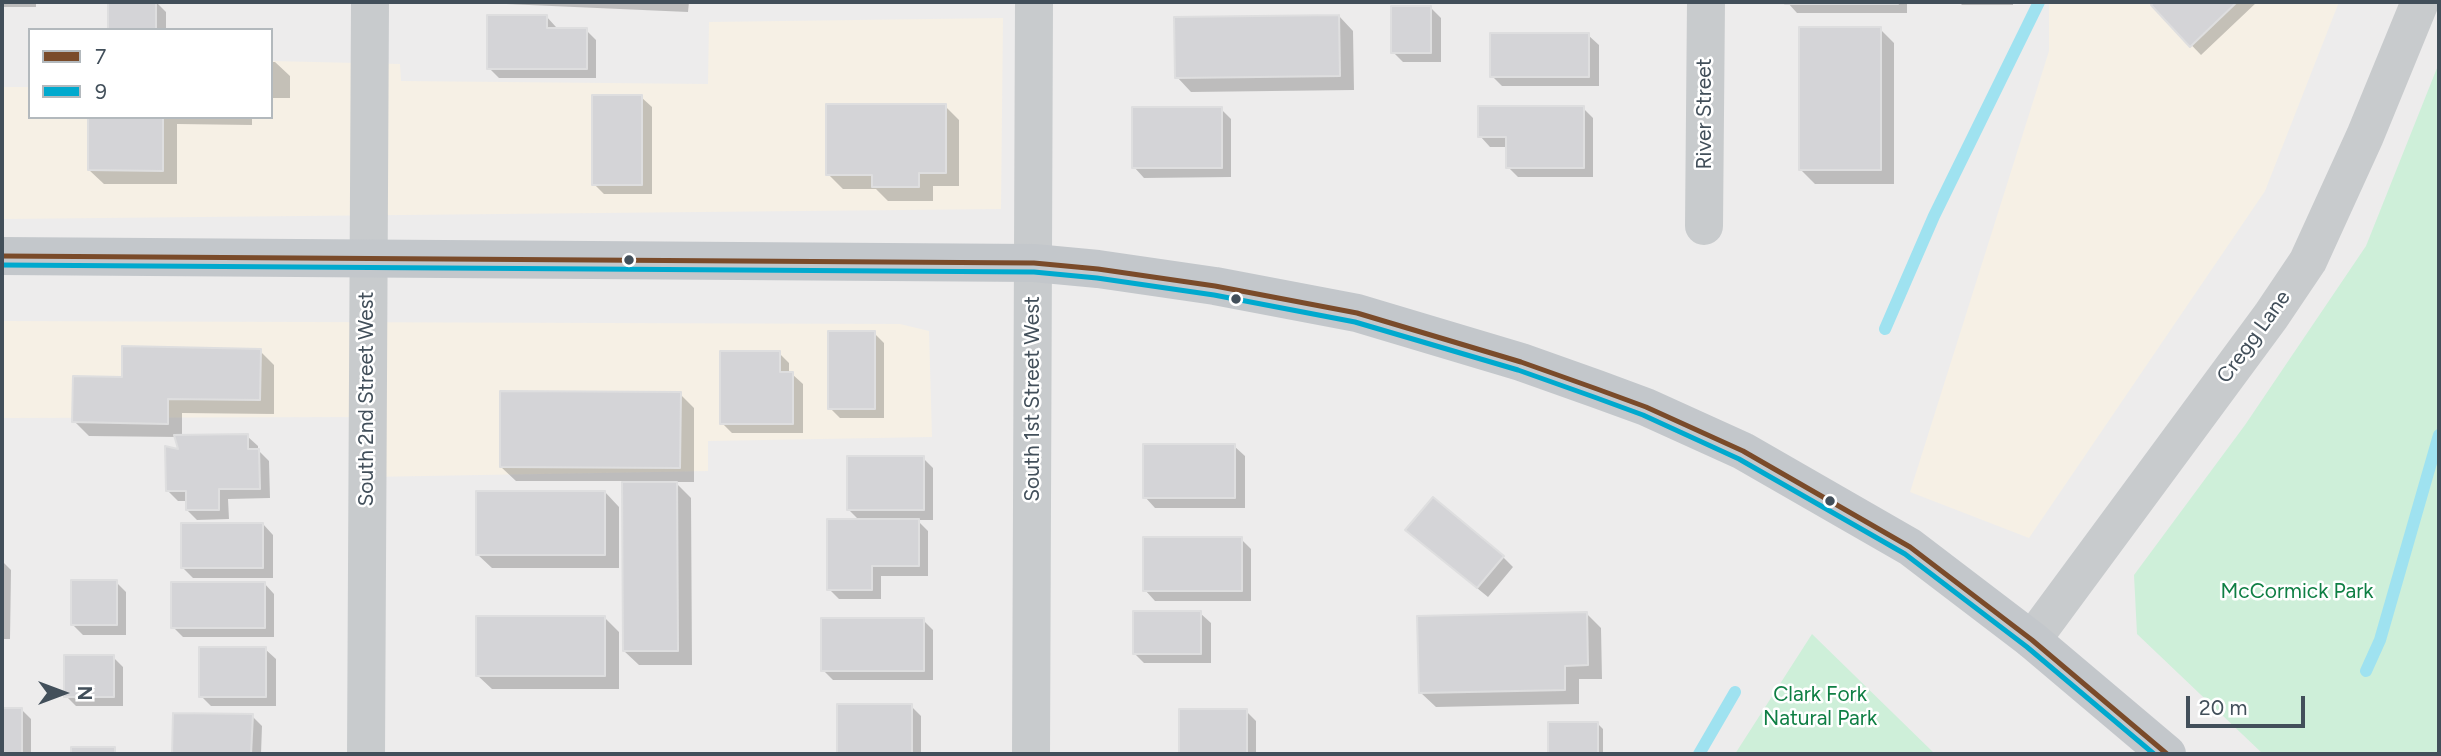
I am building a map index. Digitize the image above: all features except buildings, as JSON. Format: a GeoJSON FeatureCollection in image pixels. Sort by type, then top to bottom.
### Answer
{"type":"FeatureCollection","features":[{"type":"Feature","properties":{"kind":"main road"},"geometry":{"type":"LineString","coordinates":[[2,256],[1034,263],[1098,269],[1215,286],[1357,313],[1521,362],[1646,407],[1744,452],[1910,547],[2032,639],[2166,754]]}},
{"type":"Feature","properties":{"kind":"street","name":"South 2nd Street West"},"geometry":{"type":"LineString","coordinates":[[366,754],[370,2]]}},
{"type":"Feature","properties":{"kind":"street","name":"South 1st Street West"},"geometry":{"type":"LineString","coordinates":[[1031,754],[1034,2]]}},
{"type":"Feature","properties":{"kind":"street","name":"River Street"},"geometry":{"type":"LineString","coordinates":[[1704,226],[1706,2]]}},
{"type":"Feature","properties":{"kind":"street","name":"Cregg Lane"},"geometry":{"type":"LineString","coordinates":[[2032,639],[2308,261],[2365,136],[2420,2]]}},
{"type":"Feature","properties":{"kind":"shaded area"},"geometry":{"type":"Polygon","coordinates":[[[2049,2],[2339,2],[2265,191],[2029,538],[1910,492],[2049,51],[2049,2]]]}},
{"type":"Feature","properties":{"kind":"shaded area"},"geometry":{"type":"Polygon","coordinates":[[[1003,18],[1001,209],[2,219],[2,87],[28,87],[28,119],[273,119],[273,61],[400,64],[401,81],[708,84],[709,22],[1003,18]]]}},
{"type":"Feature","properties":{"kind":"shaded area"},"geometry":{"type":"Polygon","coordinates":[[[2,321],[900,324],[929,331],[932,437],[708,441],[708,471],[367,477],[367,417],[2,418],[2,321]]]}},
{"type":"Feature","properties":{"kind":"green space","name":"McCormick Park"},"geometry":{"type":"Polygon","coordinates":[[[2439,63],[2439,754],[2263,754],[2137,634],[2134,575],[2245,425],[2366,246],[2439,63]]]}},
{"type":"Feature","properties":{"kind":"green space","name":"Clark Fork Natural Park"},"geometry":{"type":"Polygon","coordinates":[[[1812,634],[1935,754],[1735,754],[1812,634]]]}},
{"type":"Feature","properties":{"kind":"waterway"},"geometry":{"type":"LineString","coordinates":[[1885,329],[1934,216],[2039,2]]}},
{"type":"Feature","properties":{"kind":"waterway"},"geometry":{"type":"LineString","coordinates":[[2366,671],[2380,640],[2439,435]]}},
{"type":"Feature","properties":{"kind":"waterway"},"geometry":{"type":"LineString","coordinates":[[1699,754],[1735,692]]}},
{"type":"Feature","properties":{"kind":"transit line","name":"7"},"geometry":{"type":"LineString","coordinates":[[2,256],[1034,263],[1098,269],[1215,286],[1357,313],[1521,362],[1597,389],[1646,407],[1743,451],[1910,547],[2032,640],[2167,754]]}},
{"type":"Feature","properties":{"kind":"transit line","name":"9"},"geometry":{"type":"LineString","coordinates":[[2,265],[1034,272],[1214,295],[1355,322],[1518,370],[1594,397],[1643,415],[1739,459],[1905,554],[2027,647],[2154,754]]}}]}
